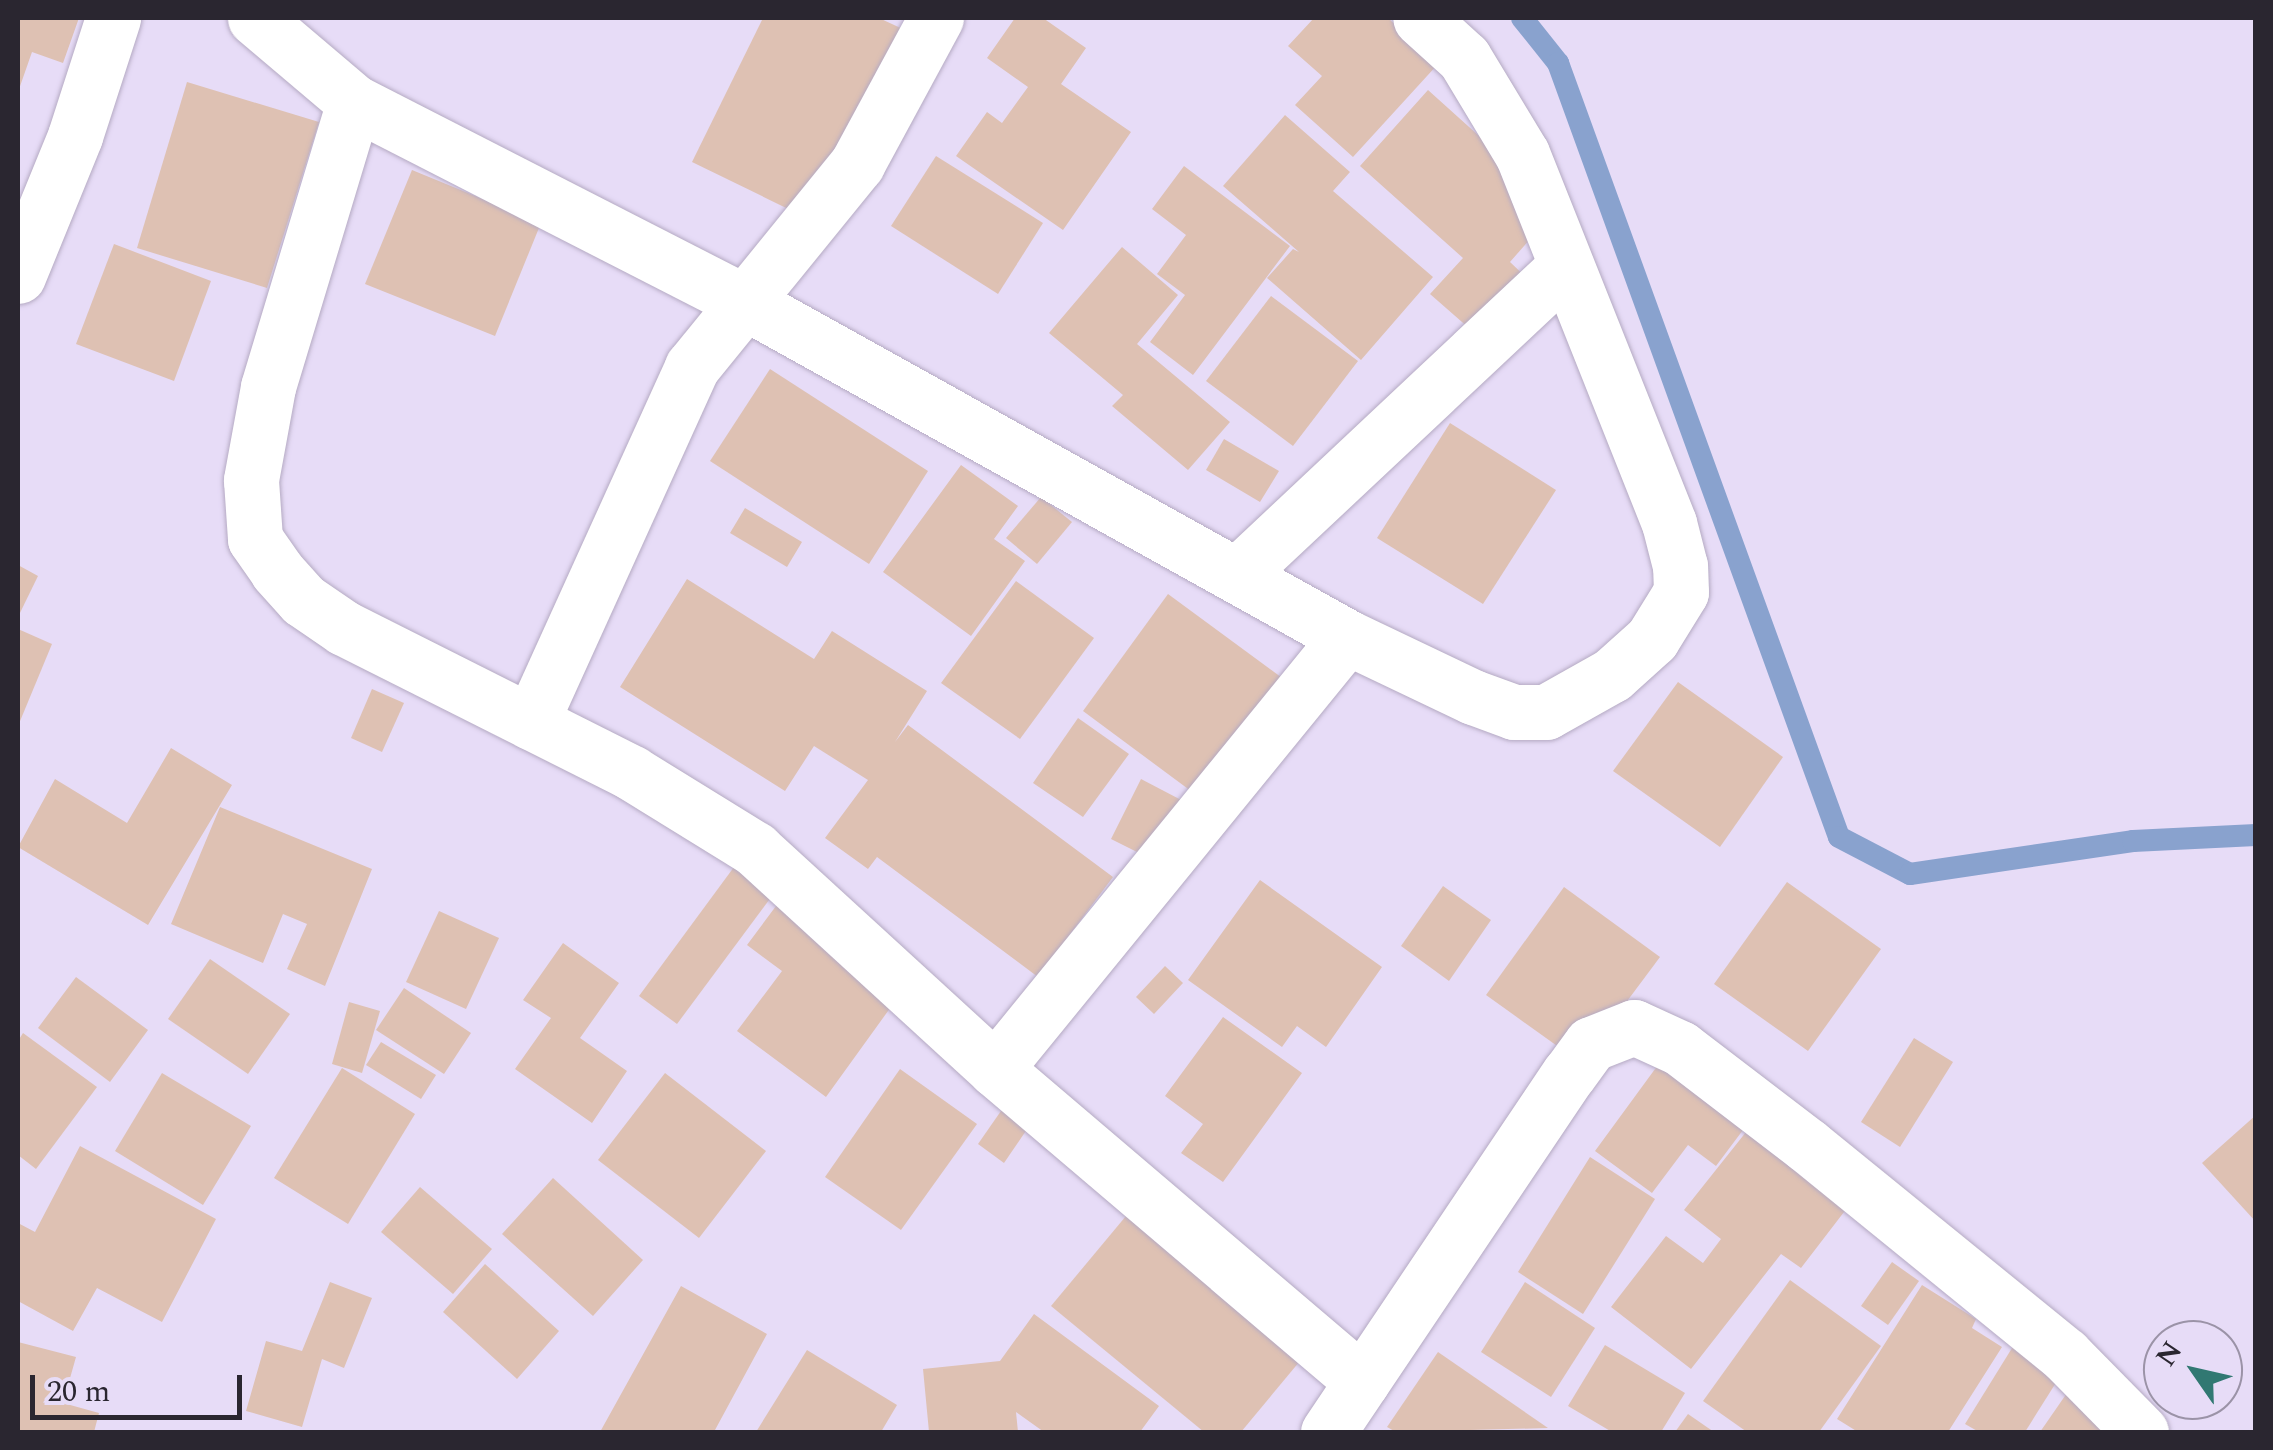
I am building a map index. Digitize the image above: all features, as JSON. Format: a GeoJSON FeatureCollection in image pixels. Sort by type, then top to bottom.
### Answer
{"type":"FeatureCollection","features":[{"type":"Feature","properties":{"kind":"street"},"geometry":{"type":"LineString","coordinates":[[18,276],[75,136],[114,18]]}},
{"type":"Feature","properties":{"kind":"street"},"geometry":{"type":"LineString","coordinates":[[255,18],[354,102],[740,300],[1347,637],[1473,697],[1514,712],[1546,712],[1612,674],[1670,613],[1681,592],[1669,523],[1506,121],[1464,58],[1420,18]]}},
{"type":"Feature","properties":{"kind":"street"},"geometry":{"type":"LineString","coordinates":[[531,722],[642,466],[692,367],[740,300],[781,261],[856,164],[936,18]]}},
{"type":"Feature","properties":{"kind":"street"},"geometry":{"type":"LineString","coordinates":[[354,102],[268,386],[251,480],[256,539],[303,600],[344,628],[701,811],[755,849],[996,1069],[1362,1381]]}},
{"type":"Feature","properties":{"kind":"street"},"geometry":{"type":"LineString","coordinates":[[1238,574],[1566,266]]}},
{"type":"Feature","properties":{"kind":"street"},"geometry":{"type":"LineString","coordinates":[[996,1069],[1347,637]]}},
{"type":"Feature","properties":{"kind":"street"},"geometry":{"type":"LineString","coordinates":[[1328,1432],[1580,1059],[1592,1044],[1634,1027],[1680,1048],[1808,1146],[2064,1355],[2141,1432]]}},
{"type":"Feature","properties":{"kind":"building"},"geometry":{"type":"Polygon","coordinates":[[[18,18],[79,18],[63,63],[32,52],[18,92],[18,18]]]}},
{"type":"Feature","properties":{"kind":"building"},"geometry":{"type":"Polygon","coordinates":[[[763,18],[879,18],[907,31],[815,222],[692,162],[763,18]]]}},
{"type":"Feature","properties":{"kind":"building"},"geometry":{"type":"Polygon","coordinates":[[[1015,18],[1043,18],[1086,48],[1061,84],[1131,132],[1063,230],[956,156],[987,112],[1002,123],[1028,87],[987,58],[1015,18]]]}},
{"type":"Feature","properties":{"kind":"building"},"geometry":{"type":"Polygon","coordinates":[[[1314,18],[1388,18],[1438,64],[1353,157],[1295,105],[1322,76],[1288,46],[1314,18]]]}},
{"type":"Feature","properties":{"kind":"building"},"geometry":{"type":"Polygon","coordinates":[[[187,82],[319,122],[267,288],[137,248],[187,82]]]}},
{"type":"Feature","properties":{"kind":"building"},"geometry":{"type":"Polygon","coordinates":[[[1428,90],[1558,207],[1510,262],[1529,280],[1478,336],[1430,294],[1463,258],[1360,166],[1428,90]]]}},
{"type":"Feature","properties":{"kind":"building"},"geometry":{"type":"Polygon","coordinates":[[[1285,115],[1350,172],[1333,191],[1433,277],[1361,360],[1267,278],[1293,249],[1299,252],[1223,186],[1285,115]]]}},
{"type":"Feature","properties":{"kind":"building"},"geometry":{"type":"Polygon","coordinates":[[[936,156],[1043,223],[998,294],[891,226],[936,156]]]}},
{"type":"Feature","properties":{"kind":"building"},"geometry":{"type":"Polygon","coordinates":[[[1184,166],[1290,246],[1193,375],[1150,342],[1185,295],[1157,274],[1186,235],[1152,209],[1184,166]]]}},
{"type":"Feature","properties":{"kind":"building"},"geometry":{"type":"Polygon","coordinates":[[[412,170],[541,223],[495,336],[365,284],[412,170]]]}},
{"type":"Feature","properties":{"kind":"building"},"geometry":{"type":"Polygon","coordinates":[[[114,244],[211,281],[174,381],[76,344],[114,244]]]}},
{"type":"Feature","properties":{"kind":"building"},"geometry":{"type":"Polygon","coordinates":[[[1122,247],[1178,295],[1137,344],[1230,422],[1188,470],[1112,406],[1123,395],[1049,333],[1122,247]]]}},
{"type":"Feature","properties":{"kind":"building"},"geometry":{"type":"Polygon","coordinates":[[[1271,296],[1358,361],[1293,446],[1206,381],[1271,296]]]}},
{"type":"Feature","properties":{"kind":"building"},"geometry":{"type":"Polygon","coordinates":[[[770,369],[928,471],[869,564],[710,461],[770,369]]]}},
{"type":"Feature","properties":{"kind":"building"},"geometry":{"type":"Polygon","coordinates":[[[1450,423],[1556,490],[1483,604],[1377,538],[1450,423]]]}},
{"type":"Feature","properties":{"kind":"building"},"geometry":{"type":"Polygon","coordinates":[[[1224,439],[1279,471],[1260,502],[1206,470],[1224,439]]]}},
{"type":"Feature","properties":{"kind":"building"},"geometry":{"type":"Polygon","coordinates":[[[961,465],[1018,506],[994,539],[1025,561],[971,636],[883,572],[961,465]]]}},
{"type":"Feature","properties":{"kind":"building"},"geometry":{"type":"Polygon","coordinates":[[[1041,497],[1072,522],[1037,564],[1006,538],[1041,497]]]}},
{"type":"Feature","properties":{"kind":"building"},"geometry":{"type":"Polygon","coordinates":[[[745,508],[802,542],[787,567],[730,533],[745,508]]]}},
{"type":"Feature","properties":{"kind":"building"},"geometry":{"type":"Polygon","coordinates":[[[18,565],[38,576],[18,617],[18,565]]]}},
{"type":"Feature","properties":{"kind":"building"},"geometry":{"type":"Polygon","coordinates":[[[687,579],[814,659],[832,631],[927,691],[895,742],[908,725],[1113,877],[1038,977],[877,857],[868,869],[825,838],[868,780],[814,746],[785,791],[620,687],[687,579]]]}},
{"type":"Feature","properties":{"kind":"building"},"geometry":{"type":"Polygon","coordinates":[[[1016,581],[1094,638],[1020,739],[941,683],[1016,581]]]}},
{"type":"Feature","properties":{"kind":"building"},"geometry":{"type":"Polygon","coordinates":[[[1168,594],[1285,680],[1199,797],[1083,711],[1168,594]]]}},
{"type":"Feature","properties":{"kind":"building"},"geometry":{"type":"Polygon","coordinates":[[[18,629],[52,644],[18,726],[18,629]]]}},
{"type":"Feature","properties":{"kind":"building"},"geometry":{"type":"Polygon","coordinates":[[[1678,682],[1783,757],[1720,847],[1613,771],[1678,682]]]}},
{"type":"Feature","properties":{"kind":"building"},"geometry":{"type":"Polygon","coordinates":[[[372,689],[404,703],[382,752],[351,738],[372,689]]]}},
{"type":"Feature","properties":{"kind":"building"},"geometry":{"type":"Polygon","coordinates":[[[1078,718],[1129,754],[1083,817],[1033,783],[1078,718]]]}},
{"type":"Feature","properties":{"kind":"building"},"geometry":{"type":"Polygon","coordinates":[[[171,748],[232,785],[148,925],[18,847],[55,779],[127,823],[171,748]]]}},
{"type":"Feature","properties":{"kind":"building"},"geometry":{"type":"Polygon","coordinates":[[[1141,779],[1185,802],[1155,861],[1111,839],[1141,779]]]}},
{"type":"Feature","properties":{"kind":"building"},"geometry":{"type":"Polygon","coordinates":[[[220,807],[372,869],[325,986],[287,969],[307,924],[283,914],[263,963],[171,924],[220,807]]]}},
{"type":"Feature","properties":{"kind":"building"},"geometry":{"type":"Polygon","coordinates":[[[734,867],[772,896],[677,1024],[639,996],[734,867]]]}},
{"type":"Feature","properties":{"kind":"building"},"geometry":{"type":"Polygon","coordinates":[[[1260,880],[1382,967],[1326,1047],[1297,1026],[1282,1047],[1188,980],[1260,880]]]}},
{"type":"Feature","properties":{"kind":"building"},"geometry":{"type":"Polygon","coordinates":[[[1787,882],[1881,949],[1808,1051],[1714,984],[1787,882]]]}},
{"type":"Feature","properties":{"kind":"building"},"geometry":{"type":"Polygon","coordinates":[[[1443,886],[1491,920],[1449,981],[1401,946],[1443,886]]]}},
{"type":"Feature","properties":{"kind":"building"},"geometry":{"type":"Polygon","coordinates":[[[1564,887],[1660,957],[1581,1063],[1486,995],[1564,887]]]}},
{"type":"Feature","properties":{"kind":"building"},"geometry":{"type":"Polygon","coordinates":[[[779,902],[901,993],[826,1097],[737,1031],[782,971],[747,945],[779,902]]]}},
{"type":"Feature","properties":{"kind":"building"},"geometry":{"type":"Polygon","coordinates":[[[439,911],[499,938],[466,1009],[406,982],[439,911]]]}},
{"type":"Feature","properties":{"kind":"building"},"geometry":{"type":"Polygon","coordinates":[[[563,943],[619,983],[580,1038],[627,1071],[592,1123],[515,1069],[551,1018],[523,1000],[563,943]]]}},
{"type":"Feature","properties":{"kind":"building"},"geometry":{"type":"Polygon","coordinates":[[[210,959],[290,1014],[248,1074],[168,1019],[210,959]]]}},
{"type":"Feature","properties":{"kind":"building"},"geometry":{"type":"Polygon","coordinates":[[[1165,966],[1183,983],[1154,1014],[1136,997],[1165,966]]]}},
{"type":"Feature","properties":{"kind":"building"},"geometry":{"type":"Polygon","coordinates":[[[76,977],[148,1030],[110,1082],[38,1028],[76,977]]]}},
{"type":"Feature","properties":{"kind":"building"},"geometry":{"type":"Polygon","coordinates":[[[404,988],[471,1033],[444,1074],[376,1030],[404,988]]]}},
{"type":"Feature","properties":{"kind":"building"},"geometry":{"type":"Polygon","coordinates":[[[349,1002],[380,1011],[362,1073],[332,1064],[349,1002]]]}},
{"type":"Feature","properties":{"kind":"building"},"geometry":{"type":"Polygon","coordinates":[[[1223,1017],[1302,1073],[1223,1182],[1181,1153],[1203,1124],[1165,1096],[1223,1017]]]}},
{"type":"Feature","properties":{"kind":"building"},"geometry":{"type":"Polygon","coordinates":[[[23,1033],[97,1087],[36,1169],[18,1155],[18,1041],[23,1033]]]}},
{"type":"Feature","properties":{"kind":"building"},"geometry":{"type":"Polygon","coordinates":[[[1914,1038],[1953,1062],[1900,1147],[1861,1122],[1914,1038]]]}},
{"type":"Feature","properties":{"kind":"building"},"geometry":{"type":"Polygon","coordinates":[[[381,1042],[436,1075],[421,1099],[366,1065],[381,1042]]]}},
{"type":"Feature","properties":{"kind":"building"},"geometry":{"type":"Polygon","coordinates":[[[1666,1054],[1752,1118],[1716,1166],[1688,1145],[1652,1193],[1595,1151],[1666,1054]]]}},
{"type":"Feature","properties":{"kind":"building"},"geometry":{"type":"Polygon","coordinates":[[[342,1068],[415,1114],[348,1224],[274,1178],[342,1068]]]}},
{"type":"Feature","properties":{"kind":"building"},"geometry":{"type":"Polygon","coordinates":[[[900,1069],[977,1124],[901,1230],[825,1177],[900,1069]]]}},
{"type":"Feature","properties":{"kind":"building"},"geometry":{"type":"Polygon","coordinates":[[[162,1073],[251,1126],[203,1205],[115,1151],[162,1073]]]}},
{"type":"Feature","properties":{"kind":"building"},"geometry":{"type":"Polygon","coordinates":[[[665,1073],[766,1151],[699,1238],[598,1160],[665,1073]]]}},
{"type":"Feature","properties":{"kind":"building"},"geometry":{"type":"Polygon","coordinates":[[[1010,1098],[1036,1116],[1004,1163],[978,1144],[1010,1098]]]}},
{"type":"Feature","properties":{"kind":"building"},"geometry":{"type":"Polygon","coordinates":[[[2256,1115],[2256,1222],[2202,1163],[2256,1115]]]}},
{"type":"Feature","properties":{"kind":"building"},"geometry":{"type":"Polygon","coordinates":[[[1754,1122],[1854,1199],[1801,1268],[1781,1254],[1691,1369],[1611,1307],[1666,1236],[1703,1263],[1721,1239],[1684,1210],[1754,1122]]]}},
{"type":"Feature","properties":{"kind":"building"},"geometry":{"type":"Polygon","coordinates":[[[80,1146],[216,1219],[162,1322],[97,1288],[73,1331],[18,1301],[18,1223],[35,1232],[80,1146]]]}},
{"type":"Feature","properties":{"kind":"building"},"geometry":{"type":"Polygon","coordinates":[[[1590,1157],[1655,1199],[1583,1314],[1518,1272],[1590,1157]]]}},
{"type":"Feature","properties":{"kind":"building"},"geometry":{"type":"Polygon","coordinates":[[[553,1178],[643,1260],[593,1316],[502,1234],[553,1178]]]}},
{"type":"Feature","properties":{"kind":"building"},"geometry":{"type":"Polygon","coordinates":[[[420,1187],[492,1249],[453,1294],[381,1232],[420,1187]]]}},
{"type":"Feature","properties":{"kind":"building"},"geometry":{"type":"Polygon","coordinates":[[[1136,1204],[1310,1349],[1241,1432],[1204,1432],[1051,1306],[1136,1204]]]}},
{"type":"Feature","properties":{"kind":"building"},"geometry":{"type":"Polygon","coordinates":[[[1892,1262],[1919,1281],[1888,1325],[1861,1306],[1892,1262]]]}},
{"type":"Feature","properties":{"kind":"building"},"geometry":{"type":"Polygon","coordinates":[[[485,1264],[559,1331],[517,1379],[443,1312],[485,1264]]]}},
{"type":"Feature","properties":{"kind":"building"},"geometry":{"type":"Polygon","coordinates":[[[1790,1280],[1881,1346],[1819,1432],[1747,1432],[1703,1401],[1790,1280]]]}},
{"type":"Feature","properties":{"kind":"building"},"geometry":{"type":"Polygon","coordinates":[[[330,1282],[372,1298],[344,1368],[322,1359],[302,1427],[246,1411],[266,1341],[302,1351],[330,1282]]]}},
{"type":"Feature","properties":{"kind":"building"},"geometry":{"type":"Polygon","coordinates":[[[1525,1282],[1595,1328],[1551,1397],[1481,1352],[1525,1282]]]}},
{"type":"Feature","properties":{"kind":"building"},"geometry":{"type":"Polygon","coordinates":[[[1922,1285],[1976,1319],[1972,1328],[2002,1347],[1948,1432],[1858,1432],[1837,1419],[1922,1285]]]}},
{"type":"Feature","properties":{"kind":"building"},"geometry":{"type":"Polygon","coordinates":[[[681,1286],[767,1334],[715,1430],[720,1432],[600,1432],[681,1286]]]}},
{"type":"Feature","properties":{"kind":"building"},"geometry":{"type":"Polygon","coordinates":[[[1034,1314],[1159,1406],[1140,1432],[1044,1432],[1016,1412],[1018,1432],[929,1432],[923,1369],[1000,1361],[1034,1314]]]}},
{"type":"Feature","properties":{"kind":"building"},"geometry":{"type":"Polygon","coordinates":[[[2017,1340],[2064,1370],[2025,1432],[1979,1432],[1965,1424],[2017,1340]]]}},
{"type":"Feature","properties":{"kind":"building"},"geometry":{"type":"Polygon","coordinates":[[[18,1342],[76,1357],[63,1403],[99,1413],[94,1432],[18,1432],[18,1342]]]}},
{"type":"Feature","properties":{"kind":"building"},"geometry":{"type":"Polygon","coordinates":[[[1605,1345],[1685,1393],[1661,1432],[1612,1432],[1568,1406],[1605,1345]]]}},
{"type":"Feature","properties":{"kind":"building"},"geometry":{"type":"Polygon","coordinates":[[[807,1350],[897,1405],[881,1432],[756,1432],[807,1350]]]}},
{"type":"Feature","properties":{"kind":"building"},"geometry":{"type":"Polygon","coordinates":[[[1438,1352],[1548,1428],[1396,1432],[1387,1427],[1438,1352]]]}},
{"type":"Feature","properties":{"kind":"building"},"geometry":{"type":"Polygon","coordinates":[[[2076,1380],[2103,1432],[2040,1432],[2076,1380]]]}},
{"type":"Feature","properties":{"kind":"building"},"geometry":{"type":"Polygon","coordinates":[[[1688,1414],[1714,1432],[1675,1432],[1688,1414]]]}},
{"type":"Feature","properties":{"kind":"waterway"},"geometry":{"type":"LineString","coordinates":[[1522,18],[1558,63],[1839,837],[1910,874],[2133,841],[2256,835]]}}]}
